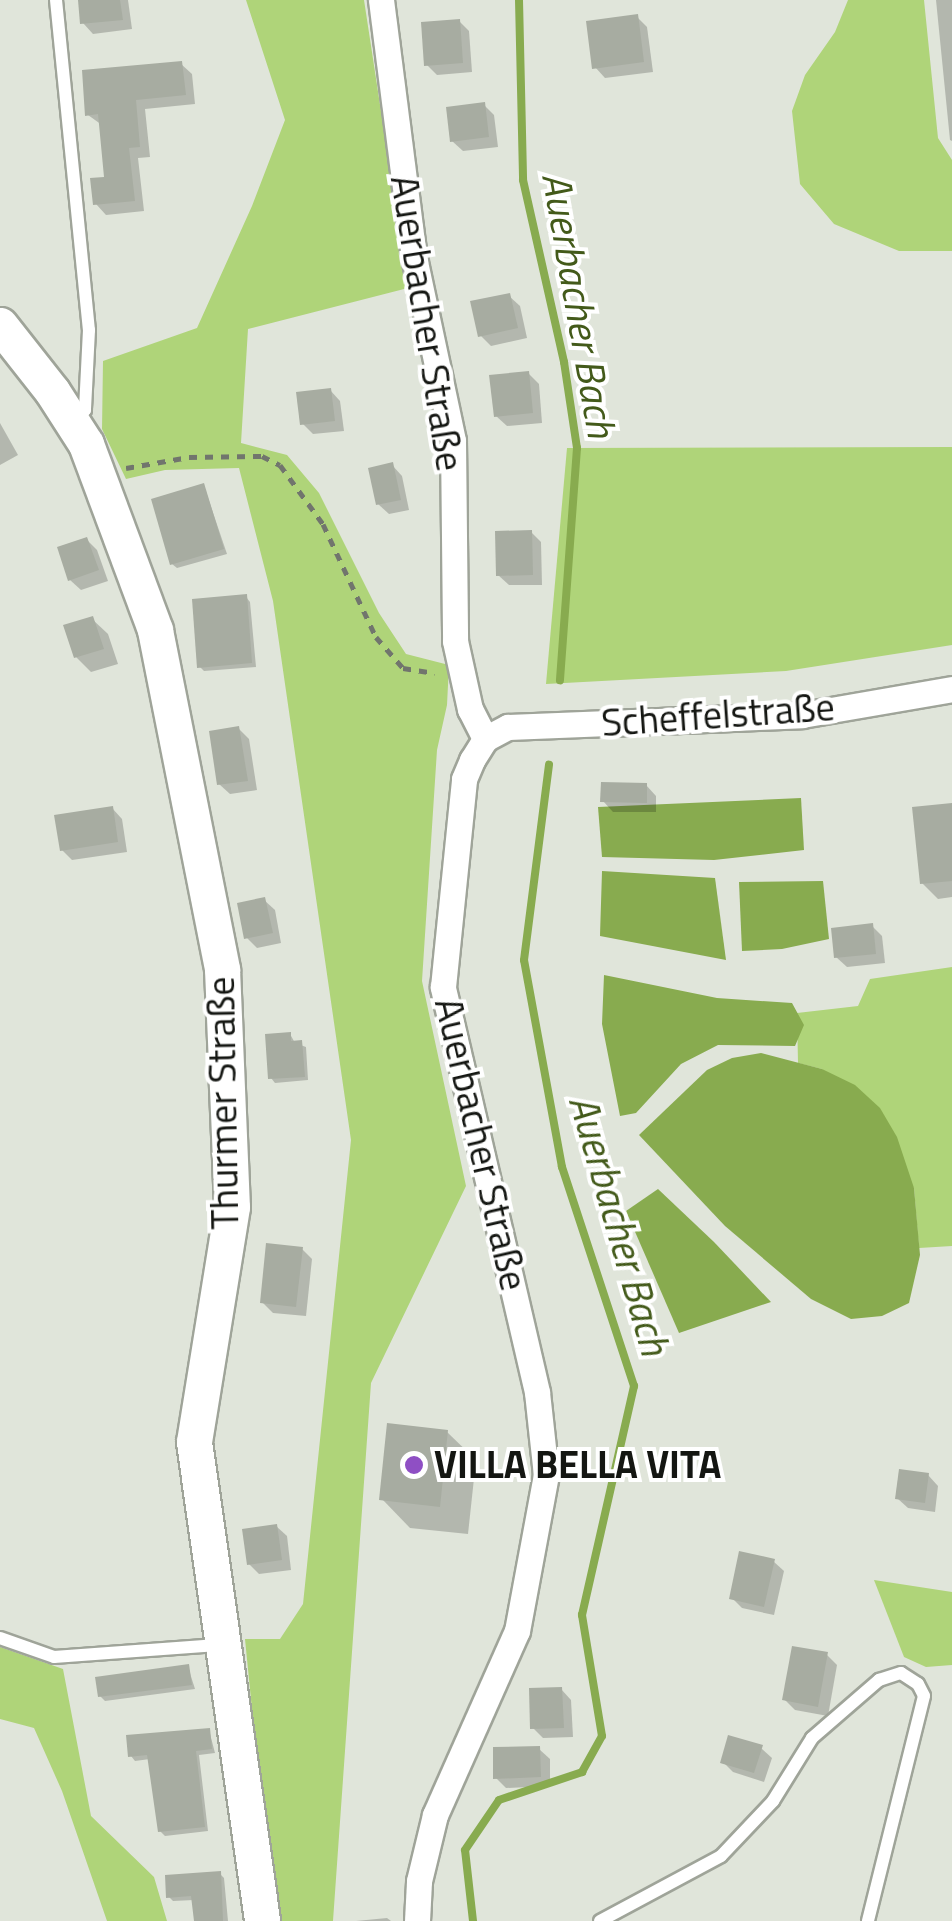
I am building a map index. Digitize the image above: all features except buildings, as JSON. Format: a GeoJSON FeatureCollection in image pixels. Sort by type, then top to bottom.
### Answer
{"type":"FeatureCollection","features":[{"type":"Feature","properties":{"kind":"street","name":"Auerbacher Straße"},"geometry":{"type":"LineString","coordinates":[[381,0],[414,256],[453,441],[453,604],[461,677],[485,739],[464,778],[443,987],[537,1392],[546,1475],[517,1631],[435,1815],[418,1881],[418,1921]]}},
{"type":"Feature","properties":{"kind":"street","name":"Thurmer Straße"},"geometry":{"type":"LineString","coordinates":[[0,325],[73,424],[100,477],[155,630],[222,969],[232,1207],[194,1442],[262,1921]]}},
{"type":"Feature","properties":{"kind":"street","name":"Scheffelstraße"},"geometry":{"type":"LineString","coordinates":[[485,739],[508,727],[802,715],[952,689]]}},
{"type":"Feature","properties":{"kind":"lane"},"geometry":{"type":"LineString","coordinates":[[56,0],[89,330],[85,410],[73,424]]}},
{"type":"Feature","properties":{"kind":"lane"},"geometry":{"type":"LineString","coordinates":[[0,1638],[54,1657],[223,1645]]}},
{"type":"Feature","properties":{"kind":"lane"},"geometry":{"type":"LineString","coordinates":[[600,1921],[721,1856],[773,1801],[812,1738],[878,1680],[901,1673],[918,1684],[924,1696],[868,1921]]}},
{"type":"Feature","properties":{"kind":"path"},"geometry":{"type":"LineString","coordinates":[[100,477],[140,463],[189,456],[262,456],[280,464],[323,524],[376,638],[404,668],[461,677]]}},
{"type":"Feature","properties":{"kind":"shaded area"},"geometry":{"type":"Polygon","coordinates":[[[246,0],[364,0],[408,288],[248,329],[241,443],[287,455],[319,493],[379,613],[406,654],[449,665],[447,705],[437,750],[422,981],[466,1186],[371,1383],[333,1921],[273,1921],[245,1639],[280,1639],[303,1604],[351,1140],[273,601],[239,468],[165,470],[126,479],[102,429],[103,361],[197,328],[252,206],[285,120],[246,0]]]}},
{"type":"Feature","properties":{"kind":"shaded area"},"geometry":{"type":"Polygon","coordinates":[[[848,0],[924,0],[938,138],[952,160],[952,251],[899,251],[834,224],[800,184],[792,111],[805,75],[835,32],[848,0]]]}},
{"type":"Feature","properties":{"kind":"shaded area"},"geometry":{"type":"Polygon","coordinates":[[[952,447],[952,645],[786,671],[546,684],[567,448],[952,447]]]}},
{"type":"Feature","properties":{"kind":"shaded area"},"geometry":{"type":"Polygon","coordinates":[[[801,798],[804,850],[714,860],[602,857],[598,807],[801,798]]]}},
{"type":"Feature","properties":{"kind":"shaded area"},"geometry":{"type":"Polygon","coordinates":[[[602,871],[715,878],[726,960],[600,936],[602,871]]]}},
{"type":"Feature","properties":{"kind":"shaded area"},"geometry":{"type":"Polygon","coordinates":[[[823,881],[829,939],[782,949],[742,951],[739,882],[823,881]]]}},
{"type":"Feature","properties":{"kind":"shaded area"},"geometry":{"type":"Polygon","coordinates":[[[952,967],[952,1246],[919,1248],[914,1188],[822,1069],[798,1063],[797,1013],[858,1006],[870,979],[952,967]]]}},
{"type":"Feature","properties":{"kind":"shaded area"},"geometry":{"type":"Polygon","coordinates":[[[604,975],[717,998],[792,1003],[804,1025],[795,1046],[718,1045],[681,1064],[636,1113],[620,1116],[602,1024],[604,975]]]}},
{"type":"Feature","properties":{"kind":"shaded area"},"geometry":{"type":"Polygon","coordinates":[[[761,1053],[822,1069],[855,1085],[880,1108],[897,1137],[914,1188],[920,1255],[909,1303],[882,1316],[851,1319],[811,1299],[725,1226],[639,1135],[707,1070],[732,1058],[761,1053]]]}},
{"type":"Feature","properties":{"kind":"shaded area"},"geometry":{"type":"Polygon","coordinates":[[[658,1189],[771,1302],[679,1333],[626,1211],[658,1189]]]}},
{"type":"Feature","properties":{"kind":"shaded area"},"geometry":{"type":"Polygon","coordinates":[[[874,1580],[952,1592],[952,1665],[926,1667],[904,1657],[874,1580]]]}},
{"type":"Feature","properties":{"kind":"shaded area"},"geometry":{"type":"Polygon","coordinates":[[[0,1647],[63,1669],[91,1816],[154,1877],[167,1921],[107,1921],[62,1791],[34,1728],[0,1719],[0,1647]]]}},
{"type":"Feature","properties":{"kind":"waterway","name":"Auerbacher Bach"},"geometry":{"type":"LineString","coordinates":[[519,0],[523,180],[564,362],[577,448],[560,680]]}},
{"type":"Feature","properties":{"kind":"waterway","name":"Auerbacher Bach"},"geometry":{"type":"LineString","coordinates":[[473,1921],[465,1850],[499,1800],[582,1772],[602,1736],[582,1615],[634,1386],[562,1167],[524,960],[549,765]]}},
{"type":"Feature","properties":{"kind":"place","name":"VILLA BELLA VITA"},"geometry":{"type":"Point","coordinates":[414,1465]}}]}
